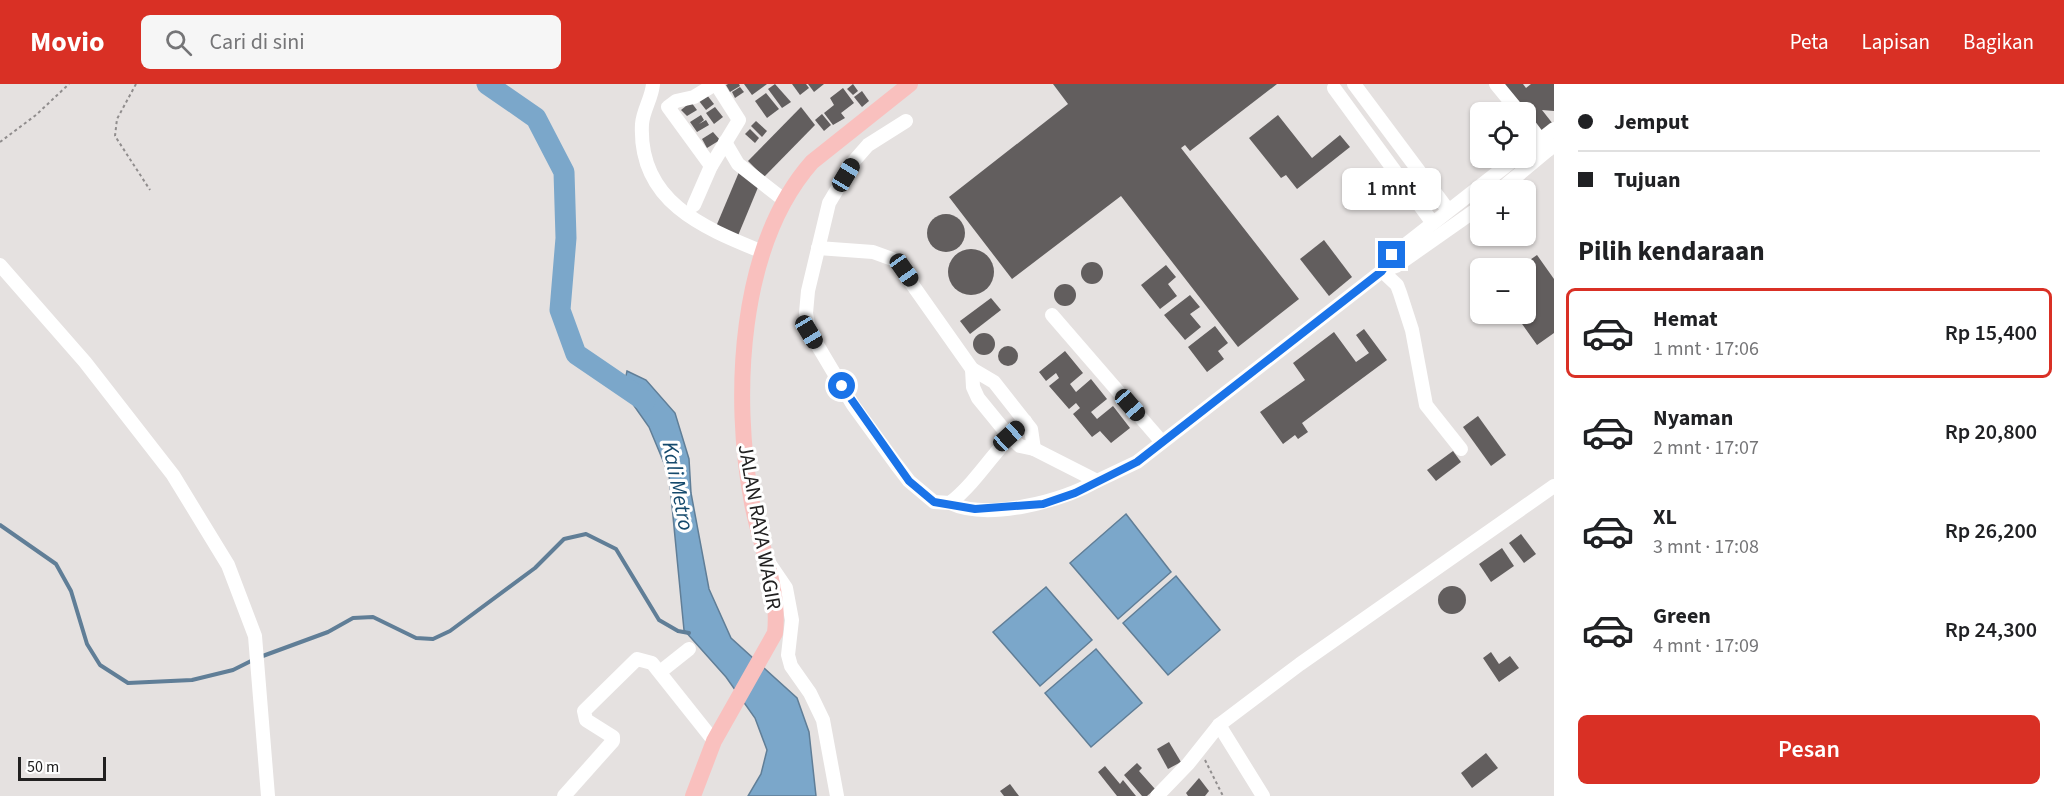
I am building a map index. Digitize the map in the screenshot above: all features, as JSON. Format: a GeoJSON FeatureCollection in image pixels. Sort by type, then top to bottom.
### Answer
{"type":"FeatureCollection","features":[{"type":"Feature","properties":{"kind":"main road","name":"JALAN RAYA WAGIR"},"geometry":{"type":"LineString","coordinates":[[693,796],[714,741],[776,633],[777,614],[752,504],[744,438],[745,340],[763,252],[784,200],[812,162],[910,84]]}},
{"type":"Feature","properties":{"kind":"street"},"geometry":{"type":"LineString","coordinates":[[653,84],[642,124],[650,168],[658,184],[673,204],[691,219],[763,252]]}},
{"type":"Feature","properties":{"kind":"street"},"geometry":{"type":"LineString","coordinates":[[694,205],[713,161],[739,120],[716,84],[694,97],[675,101],[668,107],[713,161],[738,164]]}},
{"type":"Feature","properties":{"kind":"street"},"geometry":{"type":"LineString","coordinates":[[1354,84],[1448,210]]}},
{"type":"Feature","properties":{"kind":"street"},"geometry":{"type":"LineString","coordinates":[[1496,84],[1511,102]]}},
{"type":"Feature","properties":{"kind":"street"},"geometry":{"type":"LineString","coordinates":[[1334,88],[1432,222]]}},
{"type":"Feature","properties":{"kind":"street"},"geometry":{"type":"LineString","coordinates":[[906,121],[868,145],[854,161],[829,203],[808,291],[806,313],[809,332],[853,405],[909,481],[934,502],[975,509],[1043,504],[1075,493],[1137,462],[1161,441],[1382,271],[1396,266],[1470,214]]}},
{"type":"Feature","properties":{"kind":"street"},"geometry":{"type":"LineString","coordinates":[[1510,180],[1547,145],[1554,129]]}},
{"type":"Feature","properties":{"kind":"street"},"geometry":{"type":"LineString","coordinates":[[1536,132],[1547,145]]}},
{"type":"Feature","properties":{"kind":"street"},"geometry":{"type":"LineString","coordinates":[[725,142],[738,164],[784,200]]}},
{"type":"Feature","properties":{"kind":"street"},"geometry":{"type":"LineString","coordinates":[[1382,271],[1392,255],[1503,168]]}},
{"type":"Feature","properties":{"kind":"street"},"geometry":{"type":"LineString","coordinates":[[818,248],[883,254],[895,260],[972,369],[994,382],[1031,429],[1034,448]]}},
{"type":"Feature","properties":{"kind":"street"},"geometry":{"type":"LineString","coordinates":[[0,264],[85,362],[173,475],[228,565],[255,636],[268,796]]}},
{"type":"Feature","properties":{"kind":"street"},"geometry":{"type":"LineString","coordinates":[[1382,271],[1397,285],[1400,293],[1414,341],[1426,405],[1461,449]]}},
{"type":"Feature","properties":{"kind":"street"},"geometry":{"type":"LineString","coordinates":[[1052,315],[1161,441]]}},
{"type":"Feature","properties":{"kind":"street"},"geometry":{"type":"LineString","coordinates":[[972,369],[978,398],[1020,446],[1034,448],[1097,481]]}},
{"type":"Feature","properties":{"kind":"street"},"geometry":{"type":"LineString","coordinates":[[950,503],[964,492],[1009,436],[1025,421]]}},
{"type":"Feature","properties":{"kind":"street"},"geometry":{"type":"LineString","coordinates":[[1157,796],[1200,750],[1219,725],[1310,657],[1554,486]]}},
{"type":"Feature","properties":{"kind":"street"},"geometry":{"type":"LineString","coordinates":[[765,556],[786,588],[792,620],[788,655],[795,673],[810,693],[823,720],[837,796]]}},
{"type":"Feature","properties":{"kind":"street"},"geometry":{"type":"LineString","coordinates":[[660,672],[689,649]]}},
{"type":"Feature","properties":{"kind":"street"},"geometry":{"type":"LineString","coordinates":[[564,796],[614,741],[613,736],[586,720],[583,716],[586,708],[637,659],[646,660],[660,672],[714,741]]}},
{"type":"Feature","properties":{"kind":"street"},"geometry":{"type":"LineString","coordinates":[[1219,725],[1263,796]]}},
{"type":"Feature","properties":{"kind":"path"},"geometry":{"type":"LineString","coordinates":[[0,142],[36,115],[69,84]]}},
{"type":"Feature","properties":{"kind":"path"},"geometry":{"type":"LineString","coordinates":[[136,84],[117,119],[115,136],[150,190]]}},
{"type":"Feature","properties":{"kind":"path"},"geometry":{"type":"LineString","coordinates":[[1200,750],[1223,796]]}},
{"type":"Feature","properties":{"kind":"water"},"geometry":{"type":"Polygon","coordinates":[[[627,371],[646,380],[675,413],[689,459],[691,493],[709,589],[731,638],[797,698],[809,732],[816,796],[748,796],[761,774],[767,750],[755,718],[726,677],[684,630],[669,475],[649,427],[623,390],[627,371]]]}},
{"type":"Feature","properties":{"kind":"water"},"geometry":{"type":"Polygon","coordinates":[[[1126,514],[1171,572],[1118,619],[1070,563],[1126,514]]]}},
{"type":"Feature","properties":{"kind":"water"},"geometry":{"type":"Polygon","coordinates":[[[1176,576],[1220,630],[1168,675],[1123,623],[1176,576]]]}},
{"type":"Feature","properties":{"kind":"water"},"geometry":{"type":"Polygon","coordinates":[[[1046,587],[1092,640],[1040,686],[993,632],[1046,587]]]}},
{"type":"Feature","properties":{"kind":"water"},"geometry":{"type":"Polygon","coordinates":[[[1096,649],[1142,703],[1091,747],[1045,693],[1096,649]]]}},
{"type":"Feature","properties":{"kind":"building"},"geometry":{"type":"Polygon","coordinates":[[[739,84],[740,86],[730,92],[726,85],[739,84]]]}},
{"type":"Feature","properties":{"kind":"building"},"geometry":{"type":"Polygon","coordinates":[[[744,84],[767,84],[752,95],[744,84]]]}},
{"type":"Feature","properties":{"kind":"building"},"geometry":{"type":"Polygon","coordinates":[[[775,84],[791,102],[782,108],[768,89],[775,84]]]}},
{"type":"Feature","properties":{"kind":"building"},"geometry":{"type":"Polygon","coordinates":[[[792,84],[806,84],[809,88],[800,95],[792,84]]]}},
{"type":"Feature","properties":{"kind":"building"},"geometry":{"type":"Polygon","coordinates":[[[808,84],[824,84],[814,92],[808,84]]]}},
{"type":"Feature","properties":{"kind":"building"},"geometry":{"type":"Polygon","coordinates":[[[853,84],[858,91],[853,95],[847,89],[853,84]]]}},
{"type":"Feature","properties":{"kind":"building"},"geometry":{"type":"Polygon","coordinates":[[[1053,84],[1277,84],[1190,151],[1185,145],[1181,148],[1299,299],[1238,347],[1121,196],[1012,279],[949,197],[1068,104],[1053,84]]]}},
{"type":"Feature","properties":{"kind":"building"},"geometry":{"type":"Polygon","coordinates":[[[1501,84],[1523,84],[1526,88],[1531,84],[1554,84],[1554,111],[1542,110],[1553,124],[1540,135],[1536,128],[1536,102],[1517,102],[1501,84]]]}},
{"type":"Feature","properties":{"kind":"building"},"geometry":{"type":"Polygon","coordinates":[[[740,87],[744,92],[735,98],[732,92],[740,87]]]}},
{"type":"Feature","properties":{"kind":"building"},"geometry":{"type":"Polygon","coordinates":[[[843,88],[854,103],[841,113],[845,118],[833,125],[824,113],[834,105],[830,98],[843,88]]]}},
{"type":"Feature","properties":{"kind":"building"},"geometry":{"type":"Polygon","coordinates":[[[862,91],[869,101],[862,107],[854,97],[862,91]]]}},
{"type":"Feature","properties":{"kind":"building"},"geometry":{"type":"Polygon","coordinates":[[[766,93],[779,109],[767,118],[755,101],[766,93]]]}},
{"type":"Feature","properties":{"kind":"building"},"geometry":{"type":"Polygon","coordinates":[[[707,95],[714,104],[706,110],[699,101],[707,95]]]}},
{"type":"Feature","properties":{"kind":"building"},"geometry":{"type":"Polygon","coordinates":[[[691,102],[697,110],[687,116],[681,110],[691,102]]]}},
{"type":"Feature","properties":{"kind":"building"},"geometry":{"type":"Polygon","coordinates":[[[715,107],[723,117],[714,124],[706,113],[715,107]]]}},
{"type":"Feature","properties":{"kind":"building"},"geometry":{"type":"Polygon","coordinates":[[[801,107],[815,125],[764,177],[748,161],[801,107]]]}},
{"type":"Feature","properties":{"kind":"building"},"geometry":{"type":"Polygon","coordinates":[[[822,114],[831,125],[824,131],[815,120],[822,114]]]}},
{"type":"Feature","properties":{"kind":"building"},"geometry":{"type":"Polygon","coordinates":[[[701,115],[704,120],[699,124],[706,120],[709,125],[697,132],[690,122],[701,115]]]}},
{"type":"Feature","properties":{"kind":"building"},"geometry":{"type":"Polygon","coordinates":[[[1278,115],[1312,158],[1340,135],[1350,147],[1297,189],[1286,175],[1281,178],[1249,138],[1278,115]]]}},
{"type":"Feature","properties":{"kind":"building"},"geometry":{"type":"Polygon","coordinates":[[[756,121],[767,131],[762,137],[751,126],[756,121]]]}},
{"type":"Feature","properties":{"kind":"building"},"geometry":{"type":"Polygon","coordinates":[[[750,129],[759,138],[755,143],[745,134],[750,129]]]}},
{"type":"Feature","properties":{"kind":"building"},"geometry":{"type":"Polygon","coordinates":[[[713,132],[720,140],[707,148],[702,139],[713,132]]]}},
{"type":"Feature","properties":{"kind":"building"},"geometry":{"type":"Polygon","coordinates":[[[739,172],[759,185],[737,238],[715,229],[739,172]]]}},
{"type":"Feature","properties":{"kind":"building"},"geometry":{"type":"Polygon","coordinates":[[[946,214],[959,220],[965,233],[959,246],[946,252],[933,246],[927,233],[933,220],[946,214]]]}},
{"type":"Feature","properties":{"kind":"building"},"geometry":{"type":"Polygon","coordinates":[[[1324,240],[1352,277],[1329,296],[1300,259],[1324,240]]]}},
{"type":"Feature","properties":{"kind":"building"},"geometry":{"type":"Polygon","coordinates":[[[971,249],[987,256],[994,272],[987,288],[971,295],[955,288],[948,272],[955,256],[971,249]]]}},
{"type":"Feature","properties":{"kind":"building"},"geometry":{"type":"Polygon","coordinates":[[[1537,255],[1554,279],[1554,333],[1537,345],[1522,324],[1536,324],[1536,258],[1533,258],[1537,255]]]}},
{"type":"Feature","properties":{"kind":"building"},"geometry":{"type":"Polygon","coordinates":[[[1092,262],[1100,265],[1103,273],[1100,281],[1092,284],[1084,281],[1081,273],[1084,265],[1092,262]]]}},
{"type":"Feature","properties":{"kind":"building"},"geometry":{"type":"Polygon","coordinates":[[[1166,265],[1176,277],[1168,284],[1177,296],[1160,309],[1141,285],[1166,265]]]}},
{"type":"Feature","properties":{"kind":"building"},"geometry":{"type":"Polygon","coordinates":[[[1065,284],[1073,287],[1076,295],[1073,303],[1065,306],[1057,303],[1054,295],[1057,287],[1065,284]]]}},
{"type":"Feature","properties":{"kind":"building"},"geometry":{"type":"Polygon","coordinates":[[[1190,295],[1200,307],[1190,314],[1201,327],[1185,340],[1164,315],[1190,295]]]}},
{"type":"Feature","properties":{"kind":"building"},"geometry":{"type":"Polygon","coordinates":[[[991,298],[1001,310],[970,334],[960,321],[991,298]]]}},
{"type":"Feature","properties":{"kind":"building"},"geometry":{"type":"Polygon","coordinates":[[[1215,326],[1228,343],[1218,351],[1224,359],[1207,372],[1188,347],[1215,326]]]}},
{"type":"Feature","properties":{"kind":"building"},"geometry":{"type":"Polygon","coordinates":[[[1364,329],[1387,360],[1302,423],[1308,432],[1298,439],[1295,435],[1283,444],[1260,412],[1305,380],[1293,363],[1334,332],[1356,362],[1369,353],[1356,335],[1364,329]]]}},
{"type":"Feature","properties":{"kind":"building"},"geometry":{"type":"Polygon","coordinates":[[[980,333],[988,333],[995,340],[995,348],[988,355],[980,355],[973,348],[973,340],[980,333]]]}},
{"type":"Feature","properties":{"kind":"building"},"geometry":{"type":"Polygon","coordinates":[[[1004,346],[1012,346],[1018,352],[1018,360],[1012,366],[1004,366],[998,360],[998,352],[1004,346]]]}},
{"type":"Feature","properties":{"kind":"building"},"geometry":{"type":"Polygon","coordinates":[[[1065,351],[1083,373],[1070,384],[1076,392],[1091,379],[1107,399],[1091,412],[1097,419],[1113,406],[1130,428],[1111,443],[1100,431],[1092,437],[1073,414],[1080,408],[1076,403],[1069,409],[1049,386],[1059,378],[1056,373],[1046,381],[1039,372],[1065,351]]]}},
{"type":"Feature","properties":{"kind":"building"},"geometry":{"type":"Polygon","coordinates":[[[1478,416],[1506,455],[1491,466],[1463,427],[1478,416]]]}},
{"type":"Feature","properties":{"kind":"building"},"geometry":{"type":"Polygon","coordinates":[[[1453,451],[1461,462],[1436,481],[1427,470],[1453,451]]]}},
{"type":"Feature","properties":{"kind":"building"},"geometry":{"type":"Polygon","coordinates":[[[1521,534],[1536,554],[1524,563],[1509,543],[1521,534]]]}},
{"type":"Feature","properties":{"kind":"building"},"geometry":{"type":"Polygon","coordinates":[[[1502,548],[1514,566],[1491,582],[1479,564],[1502,548]]]}},
{"type":"Feature","properties":{"kind":"building"},"geometry":{"type":"Polygon","coordinates":[[[1452,586],[1462,590],[1466,600],[1462,610],[1452,614],[1442,610],[1438,600],[1442,590],[1452,586]]]}},
{"type":"Feature","properties":{"kind":"building"},"geometry":{"type":"Polygon","coordinates":[[[1491,652],[1499,664],[1510,656],[1519,668],[1499,682],[1483,658],[1491,652]]]}},
{"type":"Feature","properties":{"kind":"building"},"geometry":{"type":"Polygon","coordinates":[[[1169,742],[1181,762],[1168,769],[1157,749],[1169,742]]]}},
{"type":"Feature","properties":{"kind":"building"},"geometry":{"type":"Polygon","coordinates":[[[1486,753],[1498,768],[1472,788],[1461,773],[1486,753]]]}},
{"type":"Feature","properties":{"kind":"building"},"geometry":{"type":"Polygon","coordinates":[[[1137,763],[1142,768],[1139,771],[1155,789],[1147,796],[1142,796],[1124,775],[1137,763]]]}},
{"type":"Feature","properties":{"kind":"building"},"geometry":{"type":"Polygon","coordinates":[[[1105,766],[1120,784],[1123,780],[1136,796],[1117,796],[1098,772],[1105,766]]]}},
{"type":"Feature","properties":{"kind":"building"},"geometry":{"type":"Polygon","coordinates":[[[1199,778],[1209,791],[1205,796],[1188,796],[1186,793],[1199,778]]]}},
{"type":"Feature","properties":{"kind":"building"},"geometry":{"type":"Polygon","coordinates":[[[1010,784],[1019,796],[1004,796],[1000,791],[1010,784]]]}},
{"type":"Feature","properties":{"kind":"waterway","name":"Kali Metro"},"geometry":{"type":"LineString","coordinates":[[487,84],[536,118],[564,172],[566,238],[560,310],[576,354],[645,401]]}},
{"type":"Feature","properties":{"kind":"waterway"},"geometry":{"type":"LineString","coordinates":[[0,525],[56,564],[71,591],[87,644],[100,665],[128,683],[192,680],[233,670],[253,660]]}},
{"type":"Feature","properties":{"kind":"waterway"},"geometry":{"type":"LineString","coordinates":[[260,657],[328,632],[353,618],[373,617],[416,638],[433,639],[450,631],[535,568],[564,539],[586,534],[616,549],[659,620],[678,631],[689,633]]}},
{"type":"Feature","properties":{"kind":"route"},"geometry":{"type":"LineString","coordinates":[[842,386],[853,405],[909,481],[934,502],[975,509],[1043,504],[1075,493],[1137,462],[1161,441],[1382,271],[1392,255]]}}]}
